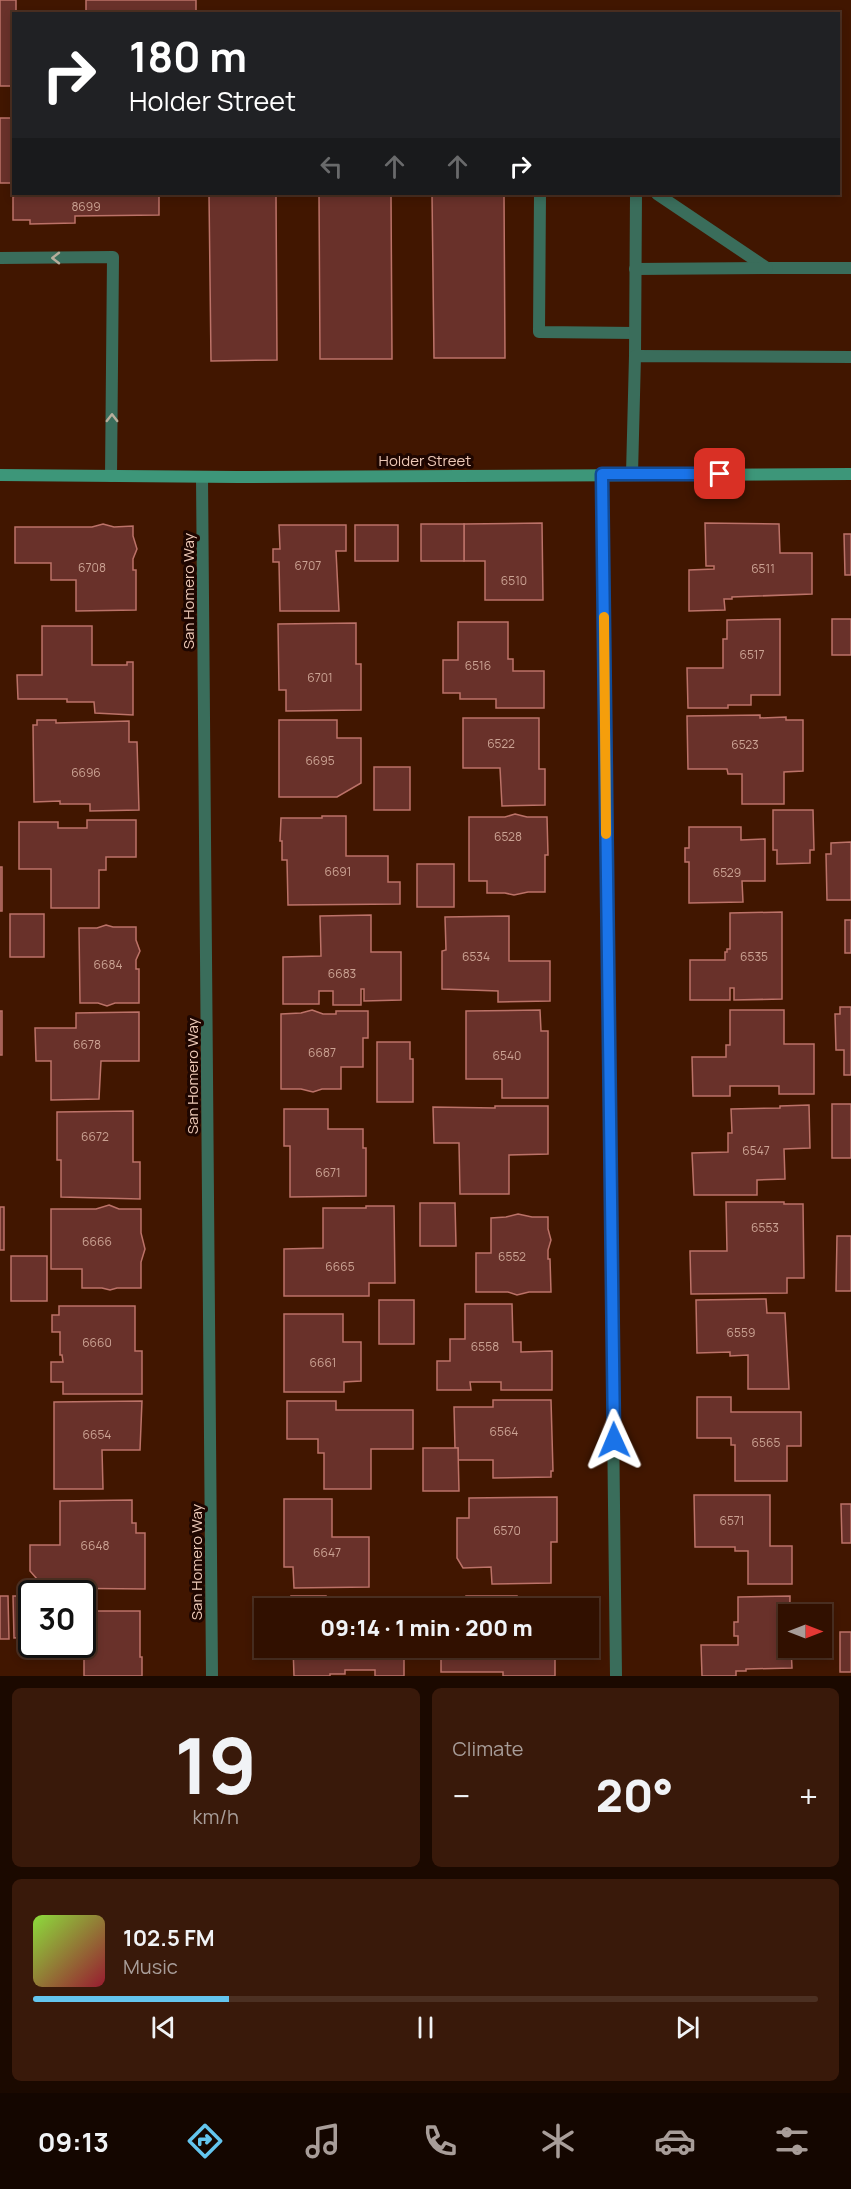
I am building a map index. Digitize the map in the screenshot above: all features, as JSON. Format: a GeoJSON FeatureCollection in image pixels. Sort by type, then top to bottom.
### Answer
{"type":"FeatureCollection","features":[{"type":"Feature","properties":{"kind":"street"},"geometry":{"type":"LineString","coordinates":[[540,195],[540,332],[634,333]]}},
{"type":"Feature","properties":{"kind":"street"},"geometry":{"type":"LineString","coordinates":[[632,474],[636,195]]}},
{"type":"Feature","properties":{"kind":"street"},"geometry":{"type":"LineString","coordinates":[[658,195],[767,268]]}},
{"type":"Feature","properties":{"kind":"street"},"geometry":{"type":"LineString","coordinates":[[0,258],[113,258],[111,476]]}},
{"type":"Feature","properties":{"kind":"street"},"geometry":{"type":"LineString","coordinates":[[635,269],[851,268]]}},
{"type":"Feature","properties":{"kind":"street"},"geometry":{"type":"LineString","coordinates":[[634,356],[851,357]]}},
{"type":"Feature","properties":{"kind":"street"},"geometry":{"type":"LineString","coordinates":[[602,474],[616,1676]]}},
{"type":"Feature","properties":{"kind":"street","name":"Holder Street"},"geometry":{"type":"LineString","coordinates":[[0,476],[851,474]]}},
{"type":"Feature","properties":{"kind":"street","name":"San Homero Way"},"geometry":{"type":"LineString","coordinates":[[202,477],[212,1676]]}},
{"type":"Feature","properties":{"kind":"building"},"geometry":{"type":"Polygon","coordinates":[[[0,0],[16,0],[16,12],[12,12],[12,86],[0,86],[0,0]]]}},
{"type":"Feature","properties":{"kind":"building"},"geometry":{"type":"Polygon","coordinates":[[[86,0],[196,0],[196,12],[86,12],[86,0]]]}},
{"type":"Feature","properties":{"kind":"building"},"geometry":{"type":"Polygon","coordinates":[[[0,118],[12,118],[12,183],[0,183],[0,118]]]}},
{"type":"Feature","properties":{"kind":"building"},"geometry":{"type":"Polygon","coordinates":[[[16,195],[159,195],[159,215],[75,216],[75,223],[30,224],[30,220],[13,220],[13,197],[16,195]]]}},
{"type":"Feature","properties":{"kind":"building"},"geometry":{"type":"Polygon","coordinates":[[[209,195],[276,195],[277,360],[211,361],[209,195]]]}},
{"type":"Feature","properties":{"kind":"building"},"geometry":{"type":"Polygon","coordinates":[[[319,195],[391,195],[392,359],[320,359],[319,195]]]}},
{"type":"Feature","properties":{"kind":"building"},"geometry":{"type":"Polygon","coordinates":[[[432,195],[504,195],[505,358],[434,358],[432,195]]]}},
{"type":"Feature","properties":{"kind":"building"},"geometry":{"type":"Polygon","coordinates":[[[542,523],[543,600],[485,600],[485,561],[464,561],[464,524],[542,523]]]}},
{"type":"Feature","properties":{"kind":"building"},"geometry":{"type":"Polygon","coordinates":[[[705,523],[779,524],[780,553],[812,553],[812,594],[732,597],[732,599],[724,599],[725,610],[689,611],[689,570],[714,569],[714,566],[706,566],[705,523]]]}},
{"type":"Feature","properties":{"kind":"building"},"geometry":{"type":"Polygon","coordinates":[[[103,524],[114,527],[133,526],[137,549],[133,559],[133,570],[136,570],[136,610],[76,611],[76,580],[51,580],[51,563],[15,563],[15,527],[92,527],[103,524]]]}},
{"type":"Feature","properties":{"kind":"building"},"geometry":{"type":"Polygon","coordinates":[[[421,524],[464,524],[464,561],[421,561],[421,524]]]}},
{"type":"Feature","properties":{"kind":"building"},"geometry":{"type":"Polygon","coordinates":[[[279,525],[346,525],[346,551],[336,551],[339,611],[280,611],[279,562],[273,562],[273,549],[280,549],[279,525]]]}},
{"type":"Feature","properties":{"kind":"building"},"geometry":{"type":"Polygon","coordinates":[[[355,525],[398,525],[398,561],[355,561],[355,525]]]}},
{"type":"Feature","properties":{"kind":"building"},"geometry":{"type":"Polygon","coordinates":[[[844,534],[851,534],[851,575],[845,575],[844,534]]]}},
{"type":"Feature","properties":{"kind":"building"},"geometry":{"type":"Polygon","coordinates":[[[780,619],[780,695],[751,695],[751,705],[728,705],[728,708],[688,708],[687,668],[723,668],[723,639],[727,639],[727,620],[780,619]]]}},
{"type":"Feature","properties":{"kind":"building"},"geometry":{"type":"Polygon","coordinates":[[[832,619],[851,619],[851,655],[832,655],[832,619]]]}},
{"type":"Feature","properties":{"kind":"building"},"geometry":{"type":"Polygon","coordinates":[[[458,622],[508,622],[508,659],[513,659],[513,671],[544,671],[544,708],[496,708],[496,699],[460,699],[460,693],[443,693],[443,660],[458,660],[458,622]]]}},
{"type":"Feature","properties":{"kind":"building"},"geometry":{"type":"Polygon","coordinates":[[[356,623],[356,664],[361,664],[361,710],[286,711],[286,690],[279,690],[278,624],[356,623]]]}},
{"type":"Feature","properties":{"kind":"building"},"geometry":{"type":"Polygon","coordinates":[[[42,626],[92,626],[92,665],[127,665],[127,662],[133,662],[133,715],[95,713],[94,702],[67,702],[67,699],[18,699],[17,675],[42,675],[42,626]]]}},
{"type":"Feature","properties":{"kind":"building"},"geometry":{"type":"Polygon","coordinates":[[[760,715],[760,718],[786,717],[786,720],[803,720],[803,771],[784,772],[784,804],[742,804],[742,774],[728,774],[727,769],[688,769],[687,716],[760,715]]]}},
{"type":"Feature","properties":{"kind":"building"},"geometry":{"type":"Polygon","coordinates":[[[463,718],[539,718],[539,769],[545,769],[545,805],[502,806],[500,768],[463,768],[463,718]]]}},
{"type":"Feature","properties":{"kind":"building"},"geometry":{"type":"Polygon","coordinates":[[[37,720],[56,720],[56,723],[129,721],[129,742],[137,742],[139,810],[90,811],[90,804],[60,804],[60,801],[34,802],[33,725],[37,725],[37,720]]]}},
{"type":"Feature","properties":{"kind":"building"},"geometry":{"type":"Polygon","coordinates":[[[279,720],[337,720],[337,738],[361,738],[361,783],[337,797],[279,797],[279,720]]]}},
{"type":"Feature","properties":{"kind":"building"},"geometry":{"type":"Polygon","coordinates":[[[374,767],[410,767],[410,810],[374,810],[374,767]]]}},
{"type":"Feature","properties":{"kind":"building"},"geometry":{"type":"Polygon","coordinates":[[[773,810],[813,810],[814,850],[810,850],[810,863],[777,864],[777,850],[773,850],[773,810]]]}},
{"type":"Feature","properties":{"kind":"building"},"geometry":{"type":"Polygon","coordinates":[[[515,814],[527,817],[547,817],[548,855],[545,855],[545,892],[514,895],[487,893],[487,881],[469,881],[469,817],[505,817],[515,814]]]}},
{"type":"Feature","properties":{"kind":"building"},"geometry":{"type":"Polygon","coordinates":[[[322,816],[346,816],[346,856],[388,856],[388,882],[400,882],[400,904],[288,905],[287,860],[282,860],[282,841],[280,841],[281,818],[322,818],[322,816]]]}},
{"type":"Feature","properties":{"kind":"building"},"geometry":{"type":"Polygon","coordinates":[[[87,820],[136,820],[136,857],[106,857],[106,870],[99,870],[99,908],[51,908],[51,869],[19,869],[19,822],[58,822],[58,828],[87,828],[87,820]]]}},
{"type":"Feature","properties":{"kind":"building"},"geometry":{"type":"Polygon","coordinates":[[[689,827],[741,827],[741,840],[765,839],[765,881],[742,881],[743,902],[689,903],[689,862],[685,862],[685,848],[689,848],[689,827]]]}},
{"type":"Feature","properties":{"kind":"building"},"geometry":{"type":"Polygon","coordinates":[[[851,842],[851,900],[827,900],[826,854],[831,854],[831,843],[851,842]]]}},
{"type":"Feature","properties":{"kind":"building"},"geometry":{"type":"Polygon","coordinates":[[[417,864],[454,864],[454,907],[417,907],[417,864]]]}},
{"type":"Feature","properties":{"kind":"building"},"geometry":{"type":"Polygon","coordinates":[[[0,867],[2,867],[2,911],[0,911],[0,867]]]}},
{"type":"Feature","properties":{"kind":"building"},"geometry":{"type":"Polygon","coordinates":[[[782,912],[782,999],[734,1000],[734,988],[730,988],[730,1000],[690,1000],[690,960],[725,960],[725,952],[730,949],[730,913],[782,912]]]}},
{"type":"Feature","properties":{"kind":"building"},"geometry":{"type":"Polygon","coordinates":[[[10,914],[44,914],[44,957],[10,957],[10,914]]]}},
{"type":"Feature","properties":{"kind":"building"},"geometry":{"type":"Polygon","coordinates":[[[371,915],[371,952],[401,952],[401,1000],[364,1001],[364,989],[361,989],[361,1005],[333,1005],[333,991],[319,991],[319,1004],[283,1004],[283,957],[321,956],[320,916],[371,915]]]}},
{"type":"Feature","properties":{"kind":"building"},"geometry":{"type":"Polygon","coordinates":[[[509,916],[509,961],[550,961],[550,1001],[498,1002],[498,991],[442,989],[442,951],[446,950],[445,917],[509,916]]]}},
{"type":"Feature","properties":{"kind":"building"},"geometry":{"type":"Polygon","coordinates":[[[845,920],[851,920],[851,953],[845,953],[845,920]]]}},
{"type":"Feature","properties":{"kind":"building"},"geometry":{"type":"Polygon","coordinates":[[[106,925],[136,927],[136,940],[140,951],[136,960],[136,969],[139,969],[139,1003],[115,1003],[107,1006],[98,1003],[80,1003],[79,928],[97,928],[106,925]]]}},
{"type":"Feature","properties":{"kind":"building"},"geometry":{"type":"Polygon","coordinates":[[[840,1007],[851,1007],[851,1075],[844,1075],[844,1050],[836,1050],[835,1014],[840,1014],[840,1007]]]}},
{"type":"Feature","properties":{"kind":"building"},"geometry":{"type":"Polygon","coordinates":[[[312,1010],[323,1014],[336,1014],[336,1011],[368,1011],[368,1038],[363,1038],[363,1067],[341,1067],[341,1089],[322,1089],[313,1092],[301,1089],[281,1089],[281,1014],[312,1010]]]}},
{"type":"Feature","properties":{"kind":"building"},"geometry":{"type":"Polygon","coordinates":[[[540,1010],[541,1031],[548,1031],[548,1098],[502,1098],[502,1079],[466,1079],[466,1011],[540,1010]]]}},
{"type":"Feature","properties":{"kind":"building"},"geometry":{"type":"Polygon","coordinates":[[[730,1010],[784,1010],[784,1044],[814,1044],[814,1094],[779,1094],[779,1086],[730,1086],[730,1096],[693,1096],[692,1057],[726,1057],[726,1045],[730,1045],[730,1010]]]}},
{"type":"Feature","properties":{"kind":"building"},"geometry":{"type":"Polygon","coordinates":[[[0,1011],[2,1011],[2,1055],[0,1055],[0,1011]]]}},
{"type":"Feature","properties":{"kind":"building"},"geometry":{"type":"Polygon","coordinates":[[[139,1012],[139,1061],[101,1061],[99,1099],[51,1100],[51,1061],[36,1061],[35,1028],[76,1028],[76,1013],[139,1012]]]}},
{"type":"Feature","properties":{"kind":"building"},"geometry":{"type":"Polygon","coordinates":[[[377,1042],[410,1042],[410,1059],[413,1059],[413,1102],[377,1102],[377,1042]]]}},
{"type":"Feature","properties":{"kind":"building"},"geometry":{"type":"Polygon","coordinates":[[[832,1104],[851,1104],[851,1158],[832,1158],[832,1104]]]}},
{"type":"Feature","properties":{"kind":"building"},"geometry":{"type":"Polygon","coordinates":[[[809,1105],[810,1148],[784,1149],[785,1179],[757,1180],[757,1195],[694,1195],[692,1153],[728,1152],[728,1133],[732,1133],[731,1109],[809,1105]]]}},
{"type":"Feature","properties":{"kind":"building"},"geometry":{"type":"Polygon","coordinates":[[[495,1106],[548,1106],[548,1154],[509,1155],[509,1194],[460,1194],[459,1143],[434,1143],[433,1107],[495,1108],[495,1106]]]}},
{"type":"Feature","properties":{"kind":"building"},"geometry":{"type":"Polygon","coordinates":[[[284,1109],[328,1109],[328,1129],[363,1129],[363,1148],[366,1148],[366,1196],[290,1197],[290,1146],[284,1146],[284,1109]]]}},
{"type":"Feature","properties":{"kind":"building"},"geometry":{"type":"Polygon","coordinates":[[[133,1111],[133,1162],[140,1162],[140,1199],[61,1197],[61,1160],[57,1160],[57,1112],[133,1111]]]}},
{"type":"Feature","properties":{"kind":"building"},"geometry":{"type":"Polygon","coordinates":[[[726,1202],[803,1204],[804,1278],[787,1278],[787,1293],[691,1294],[690,1251],[727,1251],[726,1202]]]}},
{"type":"Feature","properties":{"kind":"building"},"geometry":{"type":"Polygon","coordinates":[[[420,1203],[455,1203],[456,1246],[420,1246],[420,1203]]]}},
{"type":"Feature","properties":{"kind":"building"},"geometry":{"type":"Polygon","coordinates":[[[109,1205],[119,1209],[141,1209],[141,1233],[145,1249],[141,1262],[141,1288],[110,1290],[82,1288],[82,1269],[51,1269],[51,1209],[96,1209],[109,1205]]]}},
{"type":"Feature","properties":{"kind":"building"},"geometry":{"type":"Polygon","coordinates":[[[366,1206],[394,1206],[395,1283],[369,1283],[369,1296],[284,1296],[284,1249],[323,1248],[323,1208],[366,1208],[366,1206]]]}},
{"type":"Feature","properties":{"kind":"building"},"geometry":{"type":"Polygon","coordinates":[[[0,1207],[4,1207],[4,1250],[0,1250],[0,1207]]]}},
{"type":"Feature","properties":{"kind":"building"},"geometry":{"type":"Polygon","coordinates":[[[518,1214],[548,1217],[551,1240],[548,1259],[550,1259],[551,1292],[529,1292],[517,1295],[508,1292],[476,1292],[476,1253],[491,1253],[491,1218],[518,1214]]]}},
{"type":"Feature","properties":{"kind":"building"},"geometry":{"type":"Polygon","coordinates":[[[837,1236],[851,1236],[851,1291],[836,1291],[837,1236]]]}},
{"type":"Feature","properties":{"kind":"building"},"geometry":{"type":"Polygon","coordinates":[[[11,1256],[47,1256],[47,1301],[11,1301],[11,1256]]]}},
{"type":"Feature","properties":{"kind":"building"},"geometry":{"type":"Polygon","coordinates":[[[766,1299],[767,1313],[785,1313],[789,1389],[748,1389],[748,1355],[730,1356],[730,1352],[697,1353],[696,1300],[766,1299]]]}},
{"type":"Feature","properties":{"kind":"building"},"geometry":{"type":"Polygon","coordinates":[[[379,1300],[414,1300],[414,1344],[379,1344],[379,1300]]]}},
{"type":"Feature","properties":{"kind":"building"},"geometry":{"type":"Polygon","coordinates":[[[465,1304],[512,1304],[513,1342],[521,1342],[521,1352],[552,1351],[552,1390],[501,1390],[501,1382],[470,1382],[471,1390],[437,1390],[437,1361],[450,1361],[450,1339],[465,1339],[465,1304]]]}},
{"type":"Feature","properties":{"kind":"building"},"geometry":{"type":"Polygon","coordinates":[[[59,1306],[135,1306],[135,1351],[142,1351],[142,1394],[63,1394],[63,1382],[51,1382],[51,1362],[63,1362],[62,1355],[60,1355],[60,1332],[52,1332],[52,1315],[59,1315],[59,1306]]]}},
{"type":"Feature","properties":{"kind":"building"},"geometry":{"type":"Polygon","coordinates":[[[284,1314],[343,1314],[343,1342],[361,1342],[361,1381],[344,1382],[344,1392],[284,1392],[284,1314]]]}},
{"type":"Feature","properties":{"kind":"building"},"geometry":{"type":"Polygon","coordinates":[[[697,1397],[731,1397],[731,1412],[801,1412],[801,1446],[787,1446],[787,1481],[735,1481],[735,1445],[731,1445],[731,1438],[697,1438],[697,1397]]]}},
{"type":"Feature","properties":{"kind":"building"},"geometry":{"type":"Polygon","coordinates":[[[493,1400],[551,1400],[553,1471],[551,1471],[551,1477],[493,1478],[493,1460],[458,1460],[458,1448],[455,1448],[454,1407],[493,1407],[493,1400]]]}},
{"type":"Feature","properties":{"kind":"building"},"geometry":{"type":"Polygon","coordinates":[[[142,1401],[140,1450],[102,1450],[103,1489],[54,1489],[54,1402],[142,1401]]]}},
{"type":"Feature","properties":{"kind":"building"},"geometry":{"type":"Polygon","coordinates":[[[287,1401],[336,1401],[336,1410],[413,1410],[413,1449],[371,1449],[371,1489],[324,1489],[324,1453],[318,1453],[318,1439],[287,1439],[287,1401]]]}},
{"type":"Feature","properties":{"kind":"building"},"geometry":{"type":"Polygon","coordinates":[[[423,1448],[458,1448],[459,1491],[423,1491],[423,1448]]]}},
{"type":"Feature","properties":{"kind":"building"},"geometry":{"type":"Polygon","coordinates":[[[694,1495],[770,1495],[770,1546],[792,1546],[792,1584],[748,1584],[748,1551],[735,1551],[735,1547],[695,1547],[694,1495]]]}},
{"type":"Feature","properties":{"kind":"building"},"geometry":{"type":"Polygon","coordinates":[[[557,1497],[557,1542],[551,1542],[551,1583],[492,1584],[491,1567],[463,1568],[457,1558],[457,1518],[469,1518],[469,1498],[557,1497]]]}},
{"type":"Feature","properties":{"kind":"building"},"geometry":{"type":"Polygon","coordinates":[[[284,1499],[332,1499],[332,1537],[369,1537],[369,1587],[294,1588],[293,1567],[284,1567],[284,1499]]]}},
{"type":"Feature","properties":{"kind":"building"},"geometry":{"type":"Polygon","coordinates":[[[132,1500],[132,1523],[136,1523],[136,1533],[145,1533],[145,1589],[96,1589],[96,1580],[38,1580],[30,1571],[30,1545],[60,1545],[60,1501],[132,1500]]]}},
{"type":"Feature","properties":{"kind":"building"},"geometry":{"type":"Polygon","coordinates":[[[841,1504],[851,1504],[851,1543],[842,1543],[841,1504]]]}},
{"type":"Feature","properties":{"kind":"building"},"geometry":{"type":"Polygon","coordinates":[[[0,1596],[8,1596],[9,1639],[0,1639],[0,1596]]]}},
{"type":"Feature","properties":{"kind":"building"},"geometry":{"type":"Polygon","coordinates":[[[13,1596],[18,1596],[18,1638],[14,1638],[13,1596]]]}},
{"type":"Feature","properties":{"kind":"building"},"geometry":{"type":"Polygon","coordinates":[[[291,1596],[326,1596],[326,1598],[291,1598],[291,1596]]]}},
{"type":"Feature","properties":{"kind":"building"},"geometry":{"type":"Polygon","coordinates":[[[466,1596],[517,1596],[517,1598],[466,1598],[466,1596]]]}},
{"type":"Feature","properties":{"kind":"building"},"geometry":{"type":"Polygon","coordinates":[[[790,1596],[790,1604],[778,1604],[778,1658],[792,1658],[792,1668],[746,1669],[746,1671],[736,1671],[736,1676],[702,1676],[701,1645],[738,1645],[738,1636],[734,1636],[734,1622],[738,1622],[738,1597],[790,1596]]]}},
{"type":"Feature","properties":{"kind":"building"},"geometry":{"type":"Polygon","coordinates":[[[96,1611],[140,1611],[142,1676],[84,1676],[84,1658],[96,1658],[96,1611]]]}},
{"type":"Feature","properties":{"kind":"building"},"geometry":{"type":"Polygon","coordinates":[[[840,1632],[851,1632],[851,1672],[840,1672],[840,1632]]]}},
{"type":"Feature","properties":{"kind":"building"},"geometry":{"type":"Polygon","coordinates":[[[293,1658],[404,1658],[404,1676],[375,1676],[375,1670],[345,1670],[345,1674],[330,1674],[330,1676],[294,1676],[293,1658]]]}},
{"type":"Feature","properties":{"kind":"building"},"geometry":{"type":"Polygon","coordinates":[[[441,1658],[555,1658],[555,1676],[503,1676],[503,1672],[441,1672],[441,1658]]]}},
{"type":"Feature","properties":{"kind":"slow traffic"},"geometry":{"type":"LineString","coordinates":[[604,617],[606,834]]}},
{"type":"Feature","properties":{"kind":"route"},"geometry":{"type":"LineString","coordinates":[[614,1440],[602,474],[720,474]]}}]}
